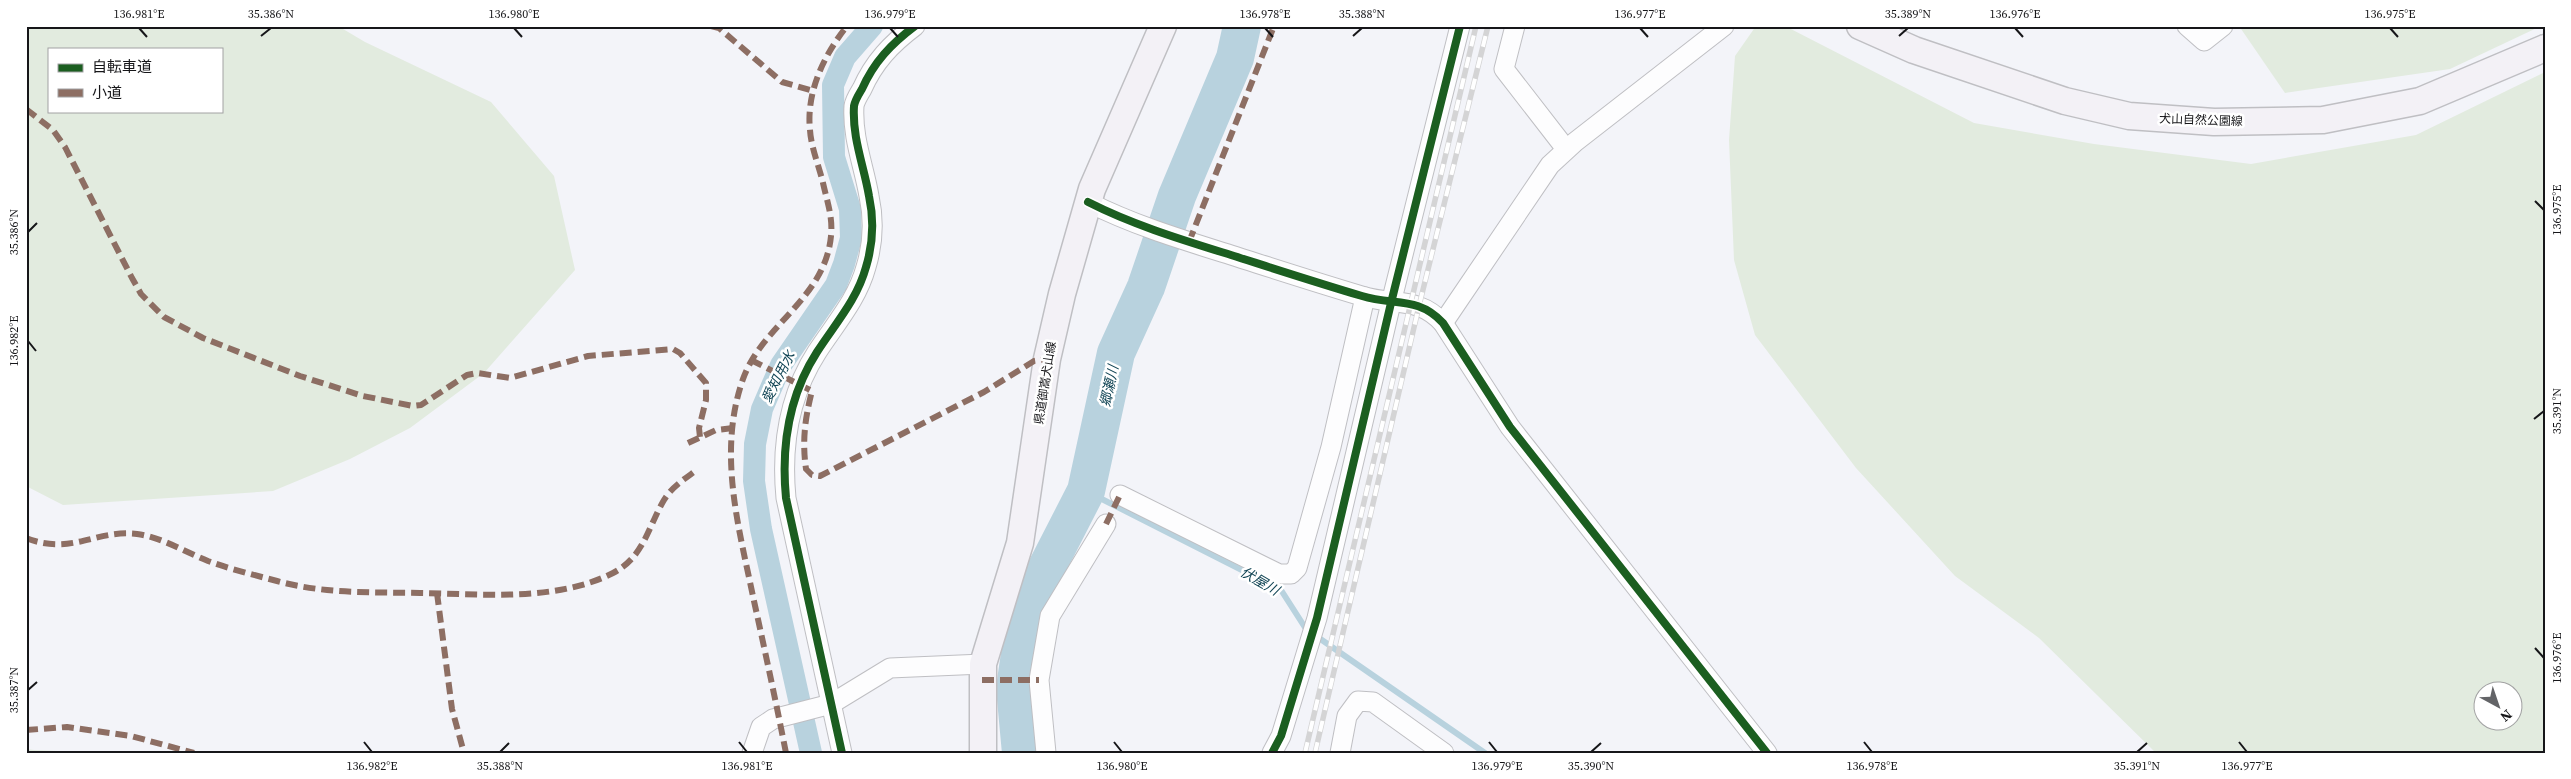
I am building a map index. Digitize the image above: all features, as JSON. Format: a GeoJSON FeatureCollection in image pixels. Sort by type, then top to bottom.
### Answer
{"type":"FeatureCollection","features":[{"type":"Feature","properties":{"kind":"main road","name":"県道御嵩犬山線"},"geometry":{"type":"LineString","coordinates":[[983,753],[983,664],[1020,543],[1047,359],[1088,202],[1119,124],[1163,26]]}},
{"type":"Feature","properties":{"kind":"main road","name":"犬山自然公園線"},"geometry":{"type":"LineString","coordinates":[[1860,26],[1914,50],[2074,103],[2130,116],[2214,122],[2323,120],[2420,102],[2545,48]]}},
{"type":"Feature","properties":{"kind":"street"},"geometry":{"type":"LineString","coordinates":[[842,753],[786,498],[782,465],[786,429],[801,386],[816,354],[857,294],[866,267],[872,236],[870,207],[856,142],[854,104],[870,70],[890,45],[915,26]]}},
{"type":"Feature","properties":{"kind":"street"},"geometry":{"type":"LineString","coordinates":[[1272,753],[1281,736],[1317,618],[1391,302],[1460,26]]}},
{"type":"Feature","properties":{"kind":"street"},"geometry":{"type":"LineString","coordinates":[[1515,26],[1504,69],[1566,149]]}},
{"type":"Feature","properties":{"kind":"street"},"geometry":{"type":"LineString","coordinates":[[1443,323],[1550,166],[1566,149],[1724,26]]}},
{"type":"Feature","properties":{"kind":"street"},"geometry":{"type":"LineString","coordinates":[[2188,26],[2204,41],[2223,26]]}},
{"type":"Feature","properties":{"kind":"street"},"geometry":{"type":"LineString","coordinates":[[1088,202],[1143,226],[1189,242],[1365,297],[1419,306],[1432,311],[1443,323],[1510,427],[1767,753]]}},
{"type":"Feature","properties":{"kind":"street"},"geometry":{"type":"LineString","coordinates":[[1120,494],[1279,574],[1291,574],[1297,568],[1331,447],[1365,297]]}},
{"type":"Feature","properties":{"kind":"street"},"geometry":{"type":"LineString","coordinates":[[1046,753],[1039,680],[1050,616],[1106,524]]}},
{"type":"Feature","properties":{"kind":"street"},"geometry":{"type":"LineString","coordinates":[[752,753],[761,727],[779,718],[831,704],[890,668],[983,664]]}},
{"type":"Feature","properties":{"kind":"street"},"geometry":{"type":"LineString","coordinates":[[1340,753],[1347,716],[1358,701],[1373,702],[1444,753]]}},
{"type":"Feature","properties":{"kind":"shaded area"},"geometry":{"type":"Polygon","coordinates":[[[26,26],[338,26],[365,42],[491,102],[554,176],[575,270],[484,373],[410,428],[350,459],[273,491],[63,505],[26,486],[26,26]]]}},
{"type":"Feature","properties":{"kind":"shaded area"},"geometry":{"type":"Polygon","coordinates":[[[1756,26],[1785,26],[1974,123],[2094,144],[2251,164],[2416,135],[2545,72],[2545,753],[2156,753],[2039,638],[1955,576],[1856,468],[1755,335],[1734,260],[1729,140],[1735,56],[1756,26]]]}},
{"type":"Feature","properties":{"kind":"shaded area"},"geometry":{"type":"Polygon","coordinates":[[[2239,26],[2541,26],[2450,69],[2285,93],[2239,26]]]}},
{"type":"Feature","properties":{"kind":"shaded area"},"geometry":{"type":"Polygon","coordinates":[[[26,749],[34,750],[105,753],[26,753],[26,749]]]}},
{"type":"Feature","properties":{"kind":"waterway","name":"愛知用水"},"geometry":{"type":"LineString","coordinates":[[811,753],[761,529],[754,481],[755,444],[762,409],[781,365],[836,285],[844,264],[851,238],[850,209],[834,157],[833,85],[845,57],[872,26]]}},
{"type":"Feature","properties":{"kind":"waterway","name":"郷瀬川"},"geometry":{"type":"LineString","coordinates":[[1021,753],[1015,688],[1027,606],[1086,491],[1116,353],[1146,287],[1177,196],[1235,58],[1242,26]]}},
{"type":"Feature","properties":{"kind":"waterway","name":"伏屋川"},"geometry":{"type":"LineString","coordinates":[[1086,491],[1281,590],[1306,629],[1485,753]]}},
{"type":"Feature","properties":{"kind":"railway"},"geometry":{"type":"LineString","coordinates":[[1305,753],[1476,26]]}},
{"type":"Feature","properties":{"kind":"railway"},"geometry":{"type":"LineString","coordinates":[[1315,753],[1419,306],[1488,26]]}},
{"type":"Feature","properties":{"kind":"marked path"},"geometry":{"type":"LineString","coordinates":[[711,26],[719,28],[782,82],[814,91]]}},
{"type":"Feature","properties":{"kind":"marked path"},"geometry":{"type":"LineString","coordinates":[[786,753],[737,518],[731,463],[732,435],[735,407],[743,379],[752,360],[764,343],[806,295],[826,258],[831,236],[830,216],[812,143],[809,116],[818,75],[831,49],[847,26]]}},
{"type":"Feature","properties":{"kind":"marked path"},"geometry":{"type":"LineString","coordinates":[[1189,242],[1274,26]]}},
{"type":"Feature","properties":{"kind":"marked path"},"geometry":{"type":"LineString","coordinates":[[26,109],[53,130],[65,147],[141,294],[164,317],[203,338],[300,376],[363,396],[413,406],[421,405],[467,375],[477,373],[510,378],[588,356],[673,349],[680,353],[706,383],[706,400],[699,428],[700,437]]}},
{"type":"Feature","properties":{"kind":"marked path"},"geometry":{"type":"LineString","coordinates":[[751,360],[812,391],[805,430],[804,449],[806,469],[812,475],[820,476],[984,392],[1034,361],[1047,359]]}},
{"type":"Feature","properties":{"kind":"marked path"},"geometry":{"type":"LineString","coordinates":[[688,443],[716,430],[733,428]]}},
{"type":"Feature","properties":{"kind":"marked path"},"geometry":{"type":"LineString","coordinates":[[26,538],[42,543],[57,544],[122,533],[137,534],[164,541],[208,561],[233,569],[295,585],[330,590],[493,595],[543,592],[591,582],[613,573],[632,559],[639,550],[658,510],[667,496],[678,484],[694,472]]}},
{"type":"Feature","properties":{"kind":"marked path"},"geometry":{"type":"LineString","coordinates":[[1106,524],[1120,495]]}},
{"type":"Feature","properties":{"kind":"marked path"},"geometry":{"type":"LineString","coordinates":[[437,593],[452,709],[464,753]]}},
{"type":"Feature","properties":{"kind":"marked path"},"geometry":{"type":"LineString","coordinates":[[982,680],[1039,680]]}},
{"type":"Feature","properties":{"kind":"marked path"},"geometry":{"type":"LineString","coordinates":[[26,730],[67,727],[131,736],[194,753]]}},
{"type":"Feature","properties":{"kind":"cycle path"},"geometry":{"type":"LineString","coordinates":[[842,753],[786,498],[786,441],[793,404],[799,386],[817,352],[857,290],[868,258],[872,231],[872,214],[857,141],[854,106],[857,97],[878,62],[898,40],[915,26]]}},
{"type":"Feature","properties":{"kind":"cycle path"},"geometry":{"type":"LineString","coordinates":[[1272,753],[1281,736],[1317,618],[1391,303],[1460,26]]}},
{"type":"Feature","properties":{"kind":"cycle path"},"geometry":{"type":"LineString","coordinates":[[1088,202],[1140,225],[1177,238],[1362,296],[1415,305],[1434,314],[1443,323],[1510,427],[1767,753]]}}]}
